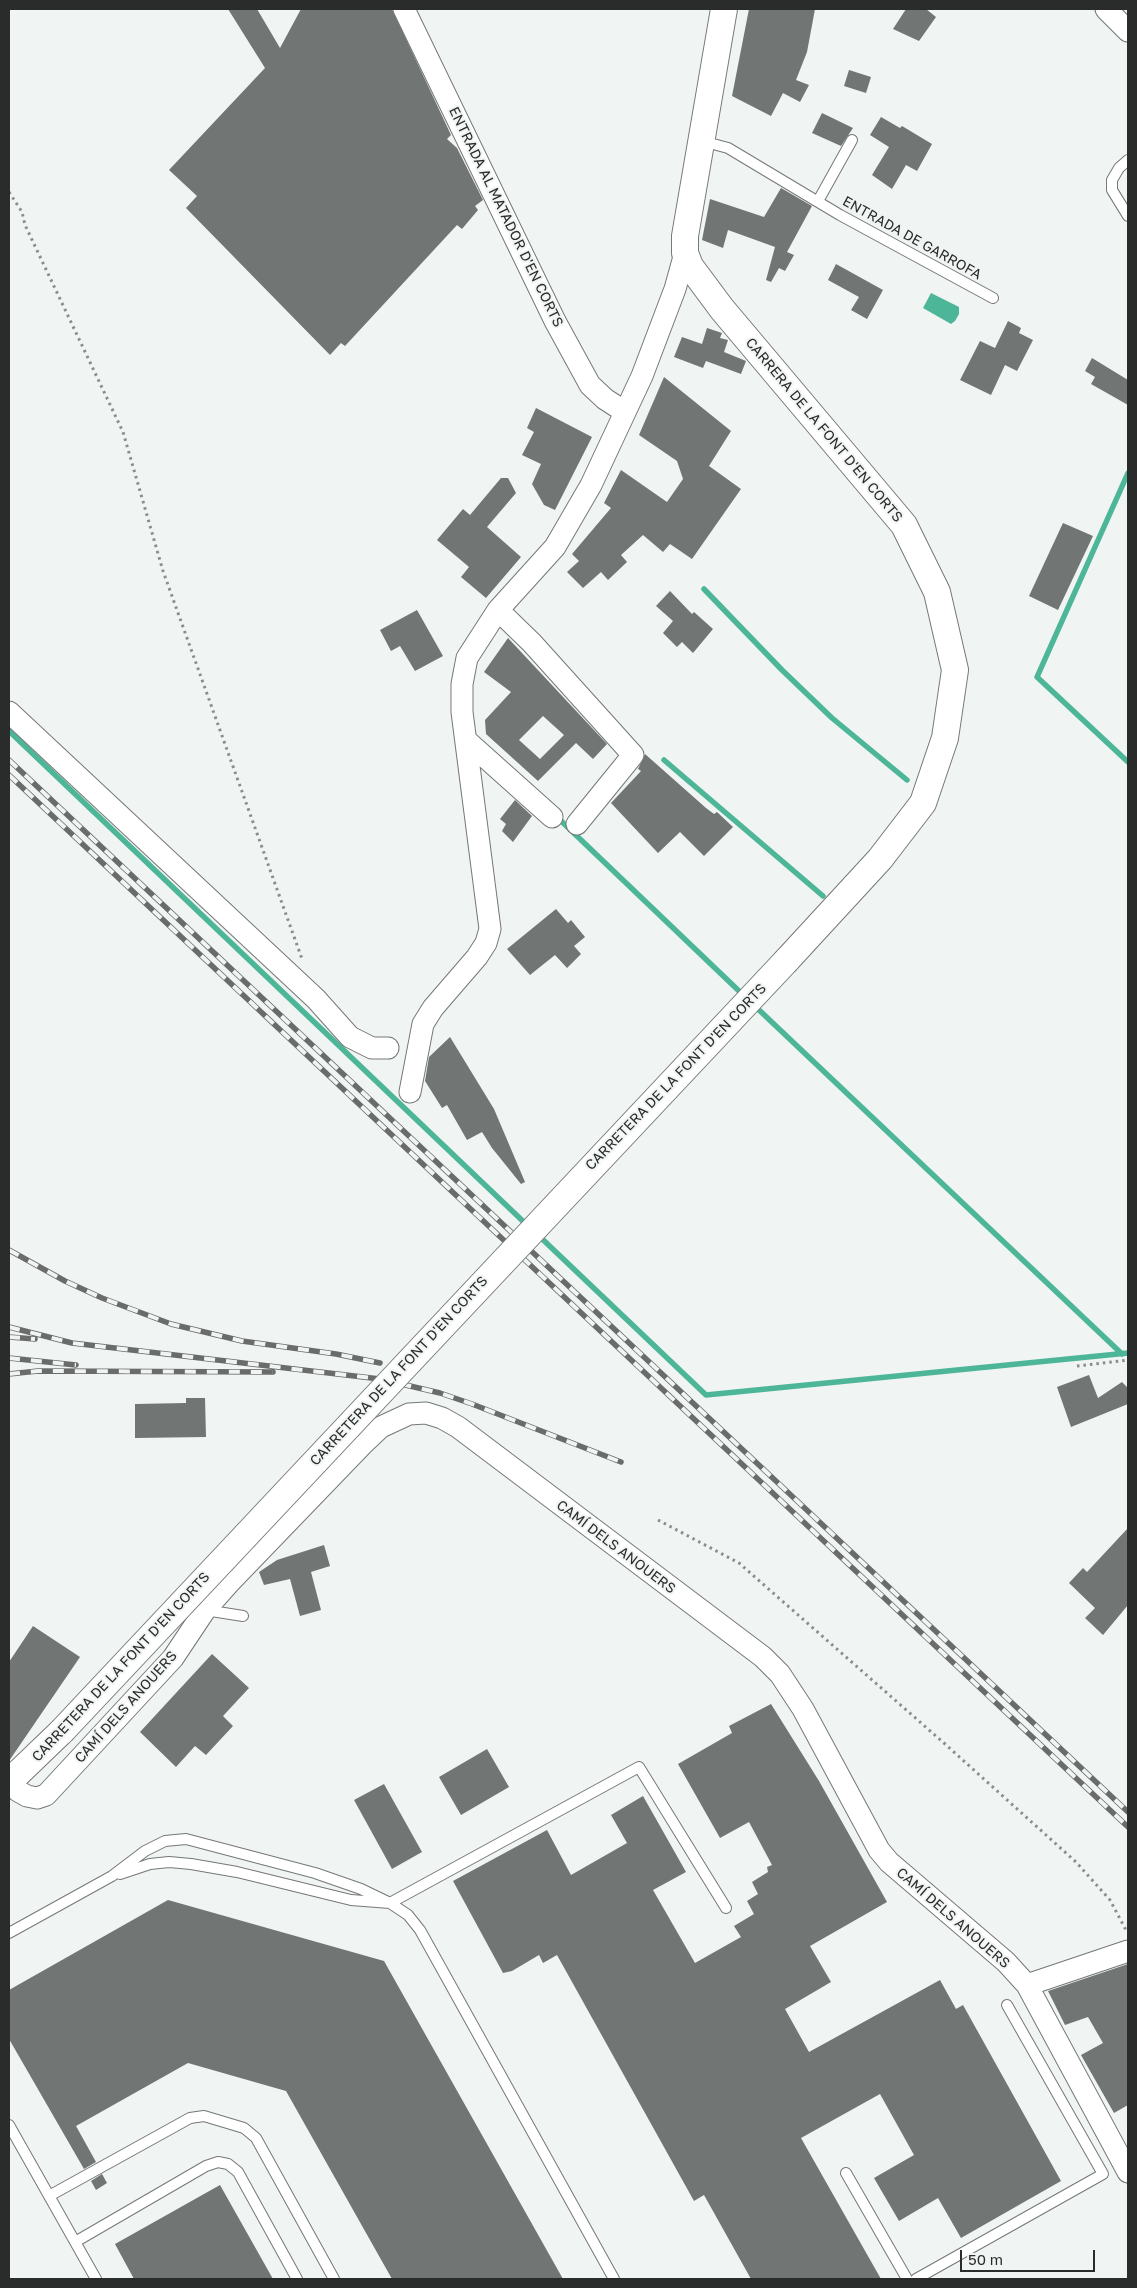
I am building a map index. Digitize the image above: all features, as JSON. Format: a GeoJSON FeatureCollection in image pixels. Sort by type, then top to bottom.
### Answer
{"type":"FeatureCollection","features":[{"type":"Feature","properties":{"kind":"street","name":"ENTRADA AL MATADOR D'EN CORTS"},"geometry":{"type":"LineString","coordinates":[[404,9],[555,321],[590,385],[605,399],[625,412]]}},
{"type":"Feature","properties":{"kind":"street","name":"CARRERA DE LA FONT D'EN CORTS"},"geometry":{"type":"LineString","coordinates":[[724,9],[685,236],[685,253],[690,266],[701,284],[904,525],[937,592],[955,670],[944,738],[923,803],[880,860],[787,960]]}},
{"type":"Feature","properties":{"kind":"street"},"geometry":{"type":"LineString","coordinates":[[1106,9],[1128,32]]}},
{"type":"Feature","properties":{"kind":"street"},"geometry":{"type":"LineString","coordinates":[[410,1092],[423,1024],[433,1008],[477,957],[486,943],[490,929],[462,712],[463,671],[474,645],[498,610],[555,547],[591,485],[642,376],[668,307],[685,253]]}},
{"type":"Feature","properties":{"kind":"street"},"geometry":{"type":"LineString","coordinates":[[498,610],[532,643],[633,755],[577,824]]}},
{"type":"Feature","properties":{"kind":"street"},"geometry":{"type":"LineString","coordinates":[[9,712],[316,999],[350,1037],[372,1048],[388,1048]]}},
{"type":"Feature","properties":{"kind":"street"},"geometry":{"type":"LineString","coordinates":[[467,741],[552,817]]}},
{"type":"Feature","properties":{"kind":"street","name":"CARRETERA DE LA FONT D'EN CORTS"},"geometry":{"type":"LineString","coordinates":[[10,1781],[62,1731],[787,960]]}},
{"type":"Feature","properties":{"kind":"street","name":"CAMÍ DELS ANOUERS"},"geometry":{"type":"LineString","coordinates":[[10,1781],[18,1791],[27,1796],[37,1798],[46,1795],[173,1658],[205,1610],[381,1427],[409,1414],[426,1413],[442,1418],[482,1445],[755,1652],[780,1674],[803,1709],[879,1850],[888,1862],[1006,1962],[1027,1985],[1128,2172]]}},
{"type":"Feature","properties":{"kind":"street"},"geometry":{"type":"LineString","coordinates":[[1027,1985],[1128,1951]]}},
{"type":"Feature","properties":{"kind":"lane"},"geometry":{"type":"LineString","coordinates":[[818,201],[852,140]]}},
{"type":"Feature","properties":{"kind":"lane","name":"ENTRADA DE GARROFA"},"geometry":{"type":"LineString","coordinates":[[701,141],[728,148],[840,215],[993,298]]}},
{"type":"Feature","properties":{"kind":"lane"},"geometry":{"type":"LineString","coordinates":[[1128,160],[1119,168],[1112,180],[1112,190],[1128,216]]}},
{"type":"Feature","properties":{"kind":"lane"},"geometry":{"type":"LineString","coordinates":[[205,1610],[243,1616]]}},
{"type":"Feature","properties":{"kind":"lane"},"geometry":{"type":"LineString","coordinates":[[112,1876],[150,1864],[169,1862],[191,1864],[237,1872],[351,1900],[390,1903],[639,1767],[726,1908]]}},
{"type":"Feature","properties":{"kind":"lane"},"geometry":{"type":"LineString","coordinates":[[9,1933],[112,1876],[145,1851],[165,1841],[186,1839],[315,1873],[361,1888],[390,1903],[408,1915],[420,1930],[614,2279]]}},
{"type":"Feature","properties":{"kind":"lane"},"geometry":{"type":"LineString","coordinates":[[916,2279],[1102,2174],[1007,2005]]}},
{"type":"Feature","properties":{"kind":"lane"},"geometry":{"type":"LineString","coordinates":[[49,2196],[190,2118],[204,2116],[244,2128],[256,2138],[334,2279]]}},
{"type":"Feature","properties":{"kind":"lane"},"geometry":{"type":"LineString","coordinates":[[9,2125],[96,2279]]}},
{"type":"Feature","properties":{"kind":"lane"},"geometry":{"type":"LineString","coordinates":[[75,2242],[206,2166],[223,2163],[228,2164],[238,2172],[297,2279]]}},
{"type":"Feature","properties":{"kind":"lane"},"geometry":{"type":"LineString","coordinates":[[846,2173],[907,2279]]}},
{"type":"Feature","properties":{"kind":"path"},"geometry":{"type":"LineString","coordinates":[[9,192],[22,212],[24,225],[123,432],[163,571],[303,962]]}},
{"type":"Feature","properties":{"kind":"path"},"geometry":{"type":"LineString","coordinates":[[1078,1366],[1128,1360]]}},
{"type":"Feature","properties":{"kind":"path"},"geometry":{"type":"LineString","coordinates":[[658,1520],[739,1563],[945,1744],[1076,1862],[1110,1900],[1128,1935]]}},
{"type":"Feature","properties":{"kind":"shaded area"},"geometry":{"type":"Polygon","coordinates":[[[931,293],[959,307],[959,314],[951,324],[923,308],[931,293]]]}},
{"type":"Feature","properties":{"kind":"building"},"geometry":{"type":"Polygon","coordinates":[[[228,9],[257,9],[280,48],[301,9],[392,9],[451,135],[447,139],[457,148],[483,200],[475,206],[478,210],[462,229],[457,225],[345,346],[341,343],[330,355],[186,208],[197,196],[169,170],[265,68],[228,9]]]}},
{"type":"Feature","properties":{"kind":"building"},"geometry":{"type":"Polygon","coordinates":[[[749,9],[815,9],[807,52],[796,80],[809,85],[800,102],[783,93],[771,116],[732,96],[749,9]]]}},
{"type":"Feature","properties":{"kind":"building"},"geometry":{"type":"Polygon","coordinates":[[[906,9],[926,9],[936,17],[919,41],[893,29],[906,9]]]}},
{"type":"Feature","properties":{"kind":"building"},"geometry":{"type":"Polygon","coordinates":[[[849,70],[871,77],[866,93],[844,86],[849,70]]]}},
{"type":"Feature","properties":{"kind":"building"},"geometry":{"type":"Polygon","coordinates":[[[822,113],[853,128],[841,146],[812,133],[822,113]]]}},
{"type":"Feature","properties":{"kind":"building"},"geometry":{"type":"Polygon","coordinates":[[[881,117],[900,128],[902,126],[932,144],[917,171],[906,165],[892,189],[872,175],[889,147],[870,135],[881,117]]]}},
{"type":"Feature","properties":{"kind":"building"},"geometry":{"type":"Polygon","coordinates":[[[781,188],[812,206],[787,252],[794,255],[785,271],[779,268],[771,282],[766,280],[775,247],[728,230],[723,248],[702,240],[710,199],[764,217],[781,188]]]}},
{"type":"Feature","properties":{"kind":"building"},"geometry":{"type":"Polygon","coordinates":[[[836,264],[883,290],[867,319],[851,310],[859,297],[828,280],[836,264]]]}},
{"type":"Feature","properties":{"kind":"building"},"geometry":{"type":"Polygon","coordinates":[[[1008,321],[1021,328],[1019,333],[1033,340],[1017,371],[1005,365],[991,395],[960,380],[980,341],[995,348],[1008,321]]]}},
{"type":"Feature","properties":{"kind":"building"},"geometry":{"type":"Polygon","coordinates":[[[707,328],[722,333],[720,338],[728,340],[724,352],[746,361],[741,374],[706,361],[703,368],[674,357],[682,337],[702,344],[707,328]]]}},
{"type":"Feature","properties":{"kind":"building"},"geometry":{"type":"Polygon","coordinates":[[[1092,358],[1128,380],[1128,405],[1091,384],[1095,377],[1085,371],[1092,358]]]}},
{"type":"Feature","properties":{"kind":"building"},"geometry":{"type":"Polygon","coordinates":[[[664,377],[731,431],[709,466],[741,489],[692,559],[670,544],[663,552],[643,535],[621,555],[627,562],[608,580],[601,572],[583,588],[567,572],[579,561],[572,554],[611,508],[604,503],[621,470],[667,502],[683,479],[677,461],[639,435],[664,377]]]}},
{"type":"Feature","properties":{"kind":"building"},"geometry":{"type":"Polygon","coordinates":[[[536,408],[592,437],[555,510],[544,505],[532,484],[541,464],[522,455],[534,432],[527,428],[536,408]]]}},
{"type":"Feature","properties":{"kind":"building"},"geometry":{"type":"Polygon","coordinates":[[[501,478],[508,478],[516,493],[487,527],[521,557],[486,598],[461,577],[469,567],[437,540],[463,509],[470,515],[501,478]]]}},
{"type":"Feature","properties":{"kind":"building"},"geometry":{"type":"Polygon","coordinates":[[[1063,523],[1093,536],[1058,610],[1029,596],[1063,523]]]}},
{"type":"Feature","properties":{"kind":"building"},"geometry":{"type":"Polygon","coordinates":[[[670,591],[692,614],[694,612],[713,629],[693,653],[682,642],[677,647],[663,633],[673,621],[656,606],[670,591]]]}},
{"type":"Feature","properties":{"kind":"building"},"geometry":{"type":"Polygon","coordinates":[[[417,610],[443,656],[415,671],[400,646],[391,651],[380,630],[417,610]]]}},
{"type":"Feature","properties":{"kind":"building"},"geometry":{"type":"Polygon","coordinates":[[[508,638],[607,744],[593,759],[576,743],[538,781],[486,734],[485,720],[511,692],[484,672],[508,638]],[[543,716],[519,740],[540,759],[564,735],[543,716]]]}},
{"type":"Feature","properties":{"kind":"building"},"geometry":{"type":"Polygon","coordinates":[[[645,754],[706,808],[714,814],[717,812],[733,827],[704,856],[680,832],[658,853],[611,803],[641,771],[638,769],[645,754]]]}},
{"type":"Feature","properties":{"kind":"building"},"geometry":{"type":"Polygon","coordinates":[[[515,800],[532,816],[513,842],[502,831],[506,824],[500,819],[515,800]]]}},
{"type":"Feature","properties":{"kind":"building"},"geometry":{"type":"Polygon","coordinates":[[[556,909],[568,923],[571,920],[585,937],[574,946],[581,954],[567,968],[555,955],[530,975],[507,949],[556,909]]]}},
{"type":"Feature","properties":{"kind":"building"},"geometry":{"type":"Polygon","coordinates":[[[450,1037],[494,1109],[525,1182],[521,1184],[492,1148],[482,1132],[467,1140],[447,1105],[442,1108],[425,1081],[429,1057],[450,1037]]]}},
{"type":"Feature","properties":{"kind":"building"},"geometry":{"type":"Polygon","coordinates":[[[1089,1375],[1098,1398],[1122,1382],[1128,1388],[1128,1404],[1071,1427],[1057,1387],[1089,1375]]]}},
{"type":"Feature","properties":{"kind":"building"},"geometry":{"type":"Polygon","coordinates":[[[186,1398],[205,1398],[206,1437],[135,1438],[135,1404],[186,1403],[186,1398]]]}},
{"type":"Feature","properties":{"kind":"building"},"geometry":{"type":"Polygon","coordinates":[[[1128,1528],[1128,1605],[1103,1635],[1085,1618],[1095,1608],[1069,1583],[1083,1568],[1087,1572],[1128,1528]]]}},
{"type":"Feature","properties":{"kind":"building"},"geometry":{"type":"Polygon","coordinates":[[[324,1545],[330,1566],[311,1572],[321,1610],[300,1616],[290,1579],[264,1585],[259,1572],[277,1560],[324,1545]]]}},
{"type":"Feature","properties":{"kind":"building"},"geometry":{"type":"Polygon","coordinates":[[[33,1626],[80,1657],[9,1761],[9,1662],[33,1626]]]}},
{"type":"Feature","properties":{"kind":"building"},"geometry":{"type":"Polygon","coordinates":[[[212,1654],[249,1688],[223,1716],[233,1726],[206,1755],[195,1746],[176,1767],[140,1732],[212,1654]]]}},
{"type":"Feature","properties":{"kind":"building"},"geometry":{"type":"Polygon","coordinates":[[[771,1704],[819,1781],[887,1902],[810,1946],[831,1982],[785,2009],[809,2052],[940,1980],[956,2009],[963,2005],[1061,2181],[961,2238],[938,2198],[899,2221],[874,2178],[914,2155],[880,2094],[801,2138],[881,2279],[751,2279],[704,2195],[694,2201],[557,1955],[543,1963],[539,1955],[512,1971],[503,1973],[453,1881],[547,1830],[571,1875],[627,1843],[611,1815],[643,1796],[686,1872],[653,1890],[695,1963],[741,1937],[734,1926],[754,1914],[747,1901],[758,1894],[752,1882],[768,1872],[767,1867],[772,1865],[749,1822],[720,1838],[678,1764],[732,1733],[729,1726],[771,1704]]]}},
{"type":"Feature","properties":{"kind":"building"},"geometry":{"type":"Polygon","coordinates":[[[487,1749],[509,1787],[461,1815],[439,1777],[487,1749]]]}},
{"type":"Feature","properties":{"kind":"building"},"geometry":{"type":"Polygon","coordinates":[[[384,1784],[422,1852],[392,1869],[354,1800],[384,1784]]]}},
{"type":"Feature","properties":{"kind":"building"},"geometry":{"type":"Polygon","coordinates":[[[168,1900],[384,1961],[563,2279],[392,2279],[286,2091],[188,2063],[76,2126],[96,2162],[84,2169],[9,2039],[9,1990],[168,1900]]]}},
{"type":"Feature","properties":{"kind":"building"},"geometry":{"type":"Polygon","coordinates":[[[1128,1964],[1128,2105],[1114,2113],[1081,2055],[1103,2043],[1088,2017],[1065,2025],[1048,1991],[1128,1964]]]}},
{"type":"Feature","properties":{"kind":"building"},"geometry":{"type":"Polygon","coordinates":[[[102,2174],[107,2183],[96,2190],[91,2181],[102,2174]]]}},
{"type":"Feature","properties":{"kind":"building"},"geometry":{"type":"Polygon","coordinates":[[[220,2185],[273,2279],[134,2279],[115,2244],[220,2185]]]}},
{"type":"Feature","properties":{"kind":"waterway"},"geometry":{"type":"LineString","coordinates":[[1128,473],[1037,677],[1128,762]]}},
{"type":"Feature","properties":{"kind":"waterway"},"geometry":{"type":"LineString","coordinates":[[704,589],[782,670],[832,718],[907,780]]}},
{"type":"Feature","properties":{"kind":"waterway"},"geometry":{"type":"LineString","coordinates":[[9,731],[528,1226]]}},
{"type":"Feature","properties":{"kind":"waterway"},"geometry":{"type":"LineString","coordinates":[[664,760],[823,896]]}},
{"type":"Feature","properties":{"kind":"waterway"},"geometry":{"type":"LineString","coordinates":[[556,816],[739,991]]}},
{"type":"Feature","properties":{"kind":"waterway"},"geometry":{"type":"LineString","coordinates":[[758,1009],[1122,1354]]}},
{"type":"Feature","properties":{"kind":"waterway"},"geometry":{"type":"LineString","coordinates":[[537,1234],[706,1395],[1128,1353]]}},
{"type":"Feature","properties":{"kind":"railway"},"geometry":{"type":"LineString","coordinates":[[9,760],[1128,1812]]}},
{"type":"Feature","properties":{"kind":"railway"},"geometry":{"type":"LineString","coordinates":[[9,775],[1128,1827]]}},
{"type":"Feature","properties":{"kind":"railway"},"geometry":{"type":"LineString","coordinates":[[9,1250],[65,1281],[102,1298],[171,1324],[242,1341],[336,1354],[380,1363]]}},
{"type":"Feature","properties":{"kind":"railway"},"geometry":{"type":"LineString","coordinates":[[9,1327],[72,1343],[380,1379],[440,1393],[472,1404],[621,1462]]}},
{"type":"Feature","properties":{"kind":"railway"},"geometry":{"type":"LineString","coordinates":[[9,1337],[35,1339]]}},
{"type":"Feature","properties":{"kind":"railway"},"geometry":{"type":"LineString","coordinates":[[9,1358],[76,1365]]}},
{"type":"Feature","properties":{"kind":"railway"},"geometry":{"type":"LineString","coordinates":[[9,1374],[38,1371],[273,1372]]}}]}
